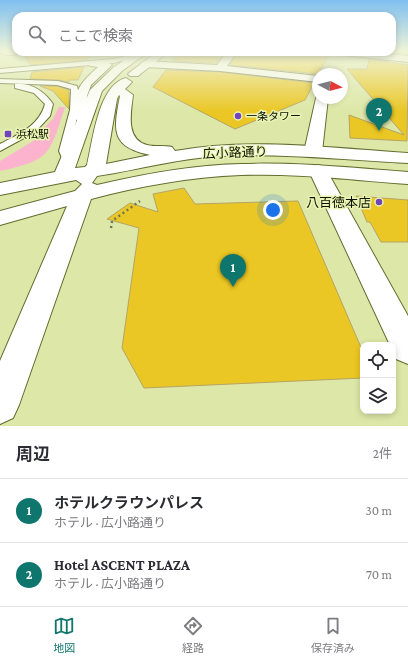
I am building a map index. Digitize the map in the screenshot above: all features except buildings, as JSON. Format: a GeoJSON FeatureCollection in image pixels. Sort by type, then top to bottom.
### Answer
{"type":"FeatureCollection","features":[{"type":"Feature","properties":{"kind":"street"},"geometry":{"type":"LineString","coordinates":[[84,120],[79,113],[81,96],[96,72]]}},
{"type":"Feature","properties":{"kind":"street"},"geometry":{"type":"LineString","coordinates":[[0,405],[82,177],[84,120],[96,90],[115,72]]}},
{"type":"Feature","properties":{"kind":"street"},"geometry":{"type":"LineString","coordinates":[[0,218],[46,206],[96,166],[100,153],[110,99],[115,91],[124,87],[131,72]]}},
{"type":"Feature","properties":{"kind":"street"},"geometry":{"type":"LineString","coordinates":[[255,72],[312,78]]}},
{"type":"Feature","properties":{"kind":"street"},"geometry":{"type":"LineString","coordinates":[[124,87],[127,95],[123,127],[125,139],[128,143],[132,146],[147,150],[186,154]]}},
{"type":"Feature","properties":{"kind":"street"},"geometry":{"type":"LineString","coordinates":[[321,104],[315,162],[408,348]]}},
{"type":"Feature","properties":{"kind":"street","name":"広小路通り"},"geometry":{"type":"LineString","coordinates":[[82,177],[186,154],[220,151],[315,162],[408,178]]}},
{"type":"Feature","properties":{"kind":"street","name":"広小路通り"},"geometry":{"type":"LineString","coordinates":[[82,177],[186,174],[209,171],[278,168],[315,162],[408,158]]}},
{"type":"Feature","properties":{"kind":"street"},"geometry":{"type":"LineString","coordinates":[[0,189],[82,177]]}},
{"type":"Feature","properties":{"kind":"lane"},"geometry":{"type":"LineString","coordinates":[[0,74],[21,72]]}},
{"type":"Feature","properties":{"kind":"lane"},"geometry":{"type":"LineString","coordinates":[[0,79],[48,72]]}},
{"type":"Feature","properties":{"kind":"lane"},"geometry":{"type":"LineString","coordinates":[[0,79],[58,83],[74,88],[76,98],[64,151],[82,177]]}},
{"type":"Feature","properties":{"kind":"lane"},"geometry":{"type":"LineString","coordinates":[[0,84],[30,88],[43,95],[49,104],[46,116],[32,130],[0,148]]}},
{"type":"Feature","properties":{"kind":"path"},"geometry":{"type":"LineString","coordinates":[[111,228],[112,221],[143,199]]}},
{"type":"Feature","properties":{"kind":"shaded area"},"geometry":{"type":"Polygon","coordinates":[[[59,107],[65,107],[51,145],[46,152],[30,163],[0,171],[0,161],[50,131],[44,128],[53,119],[59,107]]]}},
{"type":"Feature","properties":{"kind":"place","name":"一条タワー"},"geometry":{"type":"Point","coordinates":[238,116]}},
{"type":"Feature","properties":{"kind":"place","name":"Hotel ASCENT PLAZA"},"geometry":{"type":"Point","coordinates":[379,131]}},
{"type":"Feature","properties":{"kind":"place","name":"浜松駅"},"geometry":{"type":"Point","coordinates":[8,134]}},
{"type":"Feature","properties":{"kind":"place","name":"八百徳本店"},"geometry":{"type":"Point","coordinates":[379,202]}},
{"type":"Feature","properties":{"kind":"place","name":"ホテルクラウンパレス"},"geometry":{"type":"Point","coordinates":[233,287]}}]}
